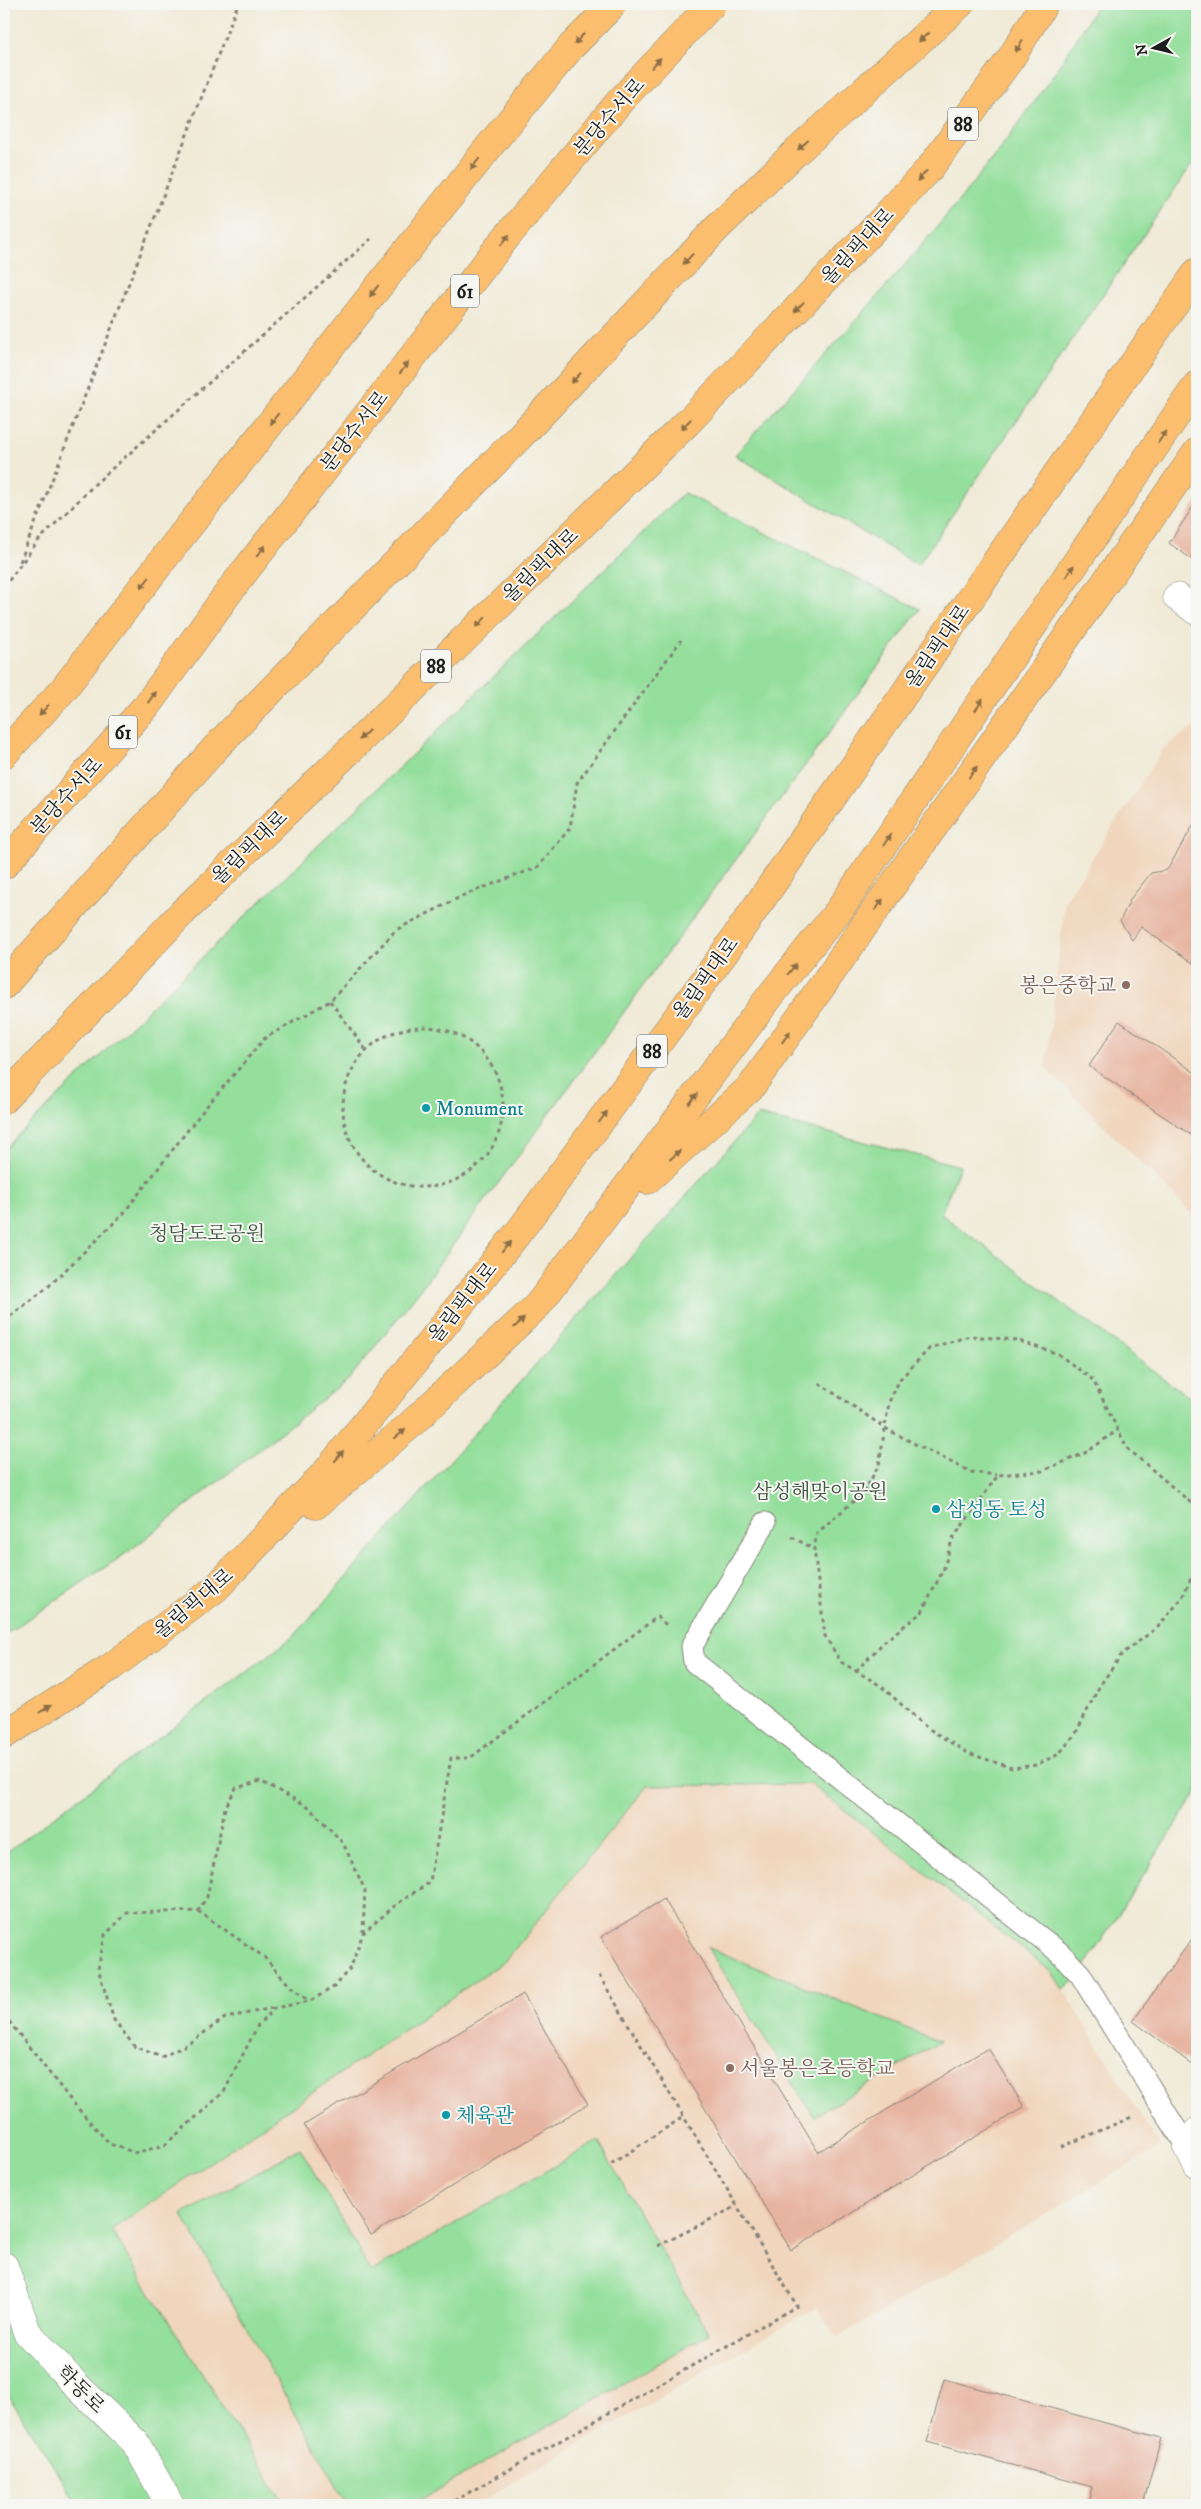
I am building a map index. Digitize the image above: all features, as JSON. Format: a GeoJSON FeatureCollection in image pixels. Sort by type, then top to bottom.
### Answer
{"type":"FeatureCollection","features":[{"type":"Feature","properties":{"kind":"highway"},"geometry":{"type":"LineString","coordinates":[[4,754],[62,691],[496,138],[572,48],[613,4]]}},
{"type":"Feature","properties":{"kind":"highway","name":"분당수서로"},"geometry":{"type":"LineString","coordinates":[[4,865],[147,705],[231,589],[504,240],[620,101],[712,4]]}},
{"type":"Feature","properties":{"kind":"highway"},"geometry":{"type":"LineString","coordinates":[[4,985],[220,744],[529,427],[719,226],[794,154],[960,4]]}},
{"type":"Feature","properties":{"kind":"highway","name":"올림픽대로"},"geometry":{"type":"LineString","coordinates":[[4,1099],[182,913],[687,423],[869,234],[930,168],[1011,58],[1044,4]]}},
{"type":"Feature","properties":{"kind":"highway","name":"올림픽대로"},"geometry":{"type":"LineString","coordinates":[[4,1735],[111,1667],[215,1589],[327,1471],[526,1221],[723,955],[1197,272]]}},
{"type":"Feature","properties":{"kind":"highway"},"geometry":{"type":"LineString","coordinates":[[215,1589],[409,1426],[538,1305],[771,995],[840,909],[1197,385]]}},
{"type":"Feature","properties":{"kind":"highway"},"geometry":{"type":"LineString","coordinates":[[600,1223],[751,1087],[1197,452]]}},
{"type":"Feature","properties":{"kind":"street","name":"학동로"},"geometry":{"type":"LineString","coordinates":[[4,2266],[27,2332],[77,2386],[135,2442],[170,2505]]}},
{"type":"Feature","properties":{"kind":"lane"},"geometry":{"type":"LineString","coordinates":[[766,1523],[692,1646],[694,1662],[1060,1953],[1080,1974],[1160,2105],[1194,2148]]}},
{"type":"Feature","properties":{"kind":"path"},"geometry":{"type":"LineString","coordinates":[[18,567],[238,4]]}},
{"type":"Feature","properties":{"kind":"path"},"geometry":{"type":"LineString","coordinates":[[4,1321],[48,1287],[123,1214],[201,1112],[265,1038],[330,1001],[396,930],[464,895],[538,867],[570,828],[577,783],[682,640]]}},
{"type":"Feature","properties":{"kind":"path"},"geometry":{"type":"LineString","coordinates":[[330,1001],[366,1050]]}},
{"type":"Feature","properties":{"kind":"path"},"geometry":{"type":"LineString","coordinates":[[412,1027],[438,1027],[462,1036],[483,1052],[497,1074],[504,1100],[502,1126],[492,1150],[474,1170],[450,1183],[423,1188],[396,1183],[373,1170],[355,1150],[344,1125],[343,1098],[350,1072],[366,1050],[387,1034],[412,1027]]}},
{"type":"Feature","properties":{"kind":"path"},"geometry":{"type":"LineString","coordinates":[[1197,1508],[1127,1448],[1093,1380],[1058,1354],[1016,1340],[970,1336],[930,1348],[900,1379],[889,1402],[879,1465],[864,1492],[817,1533],[814,1549],[825,1636],[841,1662],[881,1686],[926,1727],[968,1753],[1012,1768],[1036,1766],[1059,1754],[1076,1733],[1099,1687],[1122,1654],[1158,1627],[1182,1598],[1197,1565]]}},
{"type":"Feature","properties":{"kind":"path"},"geometry":{"type":"LineString","coordinates":[[819,1382],[885,1428],[971,1472],[998,1475],[1042,1471],[1085,1453],[1118,1430]]}},
{"type":"Feature","properties":{"kind":"path"},"geometry":{"type":"LineString","coordinates":[[856,1671],[885,1641],[922,1612],[944,1568],[952,1540],[998,1475]]}},
{"type":"Feature","properties":{"kind":"path"},"geometry":{"type":"LineString","coordinates":[[363,1933],[397,1904],[430,1882],[451,1758],[470,1758],[657,1617]]}},
{"type":"Feature","properties":{"kind":"path"},"geometry":{"type":"LineString","coordinates":[[198,1911],[207,1897],[225,1808],[236,1788],[260,1781],[308,1808],[343,1843],[365,1890],[363,1933],[351,1967],[334,1987],[310,2001],[225,2018],[188,2044],[162,2057],[135,2047],[114,2020],[98,1969],[105,1935],[127,1913],[198,1911],[264,1957],[291,1987],[310,2001]]}},
{"type":"Feature","properties":{"kind":"path"},"geometry":{"type":"LineString","coordinates":[[447,2505],[797,2306],[597,1972]]}},
{"type":"Feature","properties":{"kind":"path"},"geometry":{"type":"LineString","coordinates":[[4,2015],[73,2102],[110,2144],[136,2154],[165,2145],[224,2092],[258,2025],[275,2008]]}},
{"type":"Feature","properties":{"kind":"path"},"geometry":{"type":"LineString","coordinates":[[1061,2147],[1160,2105]]}},
{"type":"Feature","properties":{"kind":"path"},"geometry":{"type":"LineString","coordinates":[[611,2164],[684,2117]]}},
{"type":"Feature","properties":{"kind":"path"},"geometry":{"type":"LineString","coordinates":[[658,2246],[737,2206]]}},
{"type":"Feature","properties":{"kind":"shaded area","name":"봉은중학교"},"geometry":{"type":"Polygon","coordinates":[[[1197,725],[1197,1219],[1046,1068],[1065,901],[1163,749],[1197,725]]]}},
{"type":"Feature","properties":{"kind":"shaded area","name":"서울봉은초등학교"},"geometry":{"type":"Polygon","coordinates":[[[811,1784],[1053,1972],[1160,2147],[837,2338],[817,2307],[474,2505],[282,2505],[111,2231],[505,1961],[647,1786],[811,1784]]]}},
{"type":"Feature","properties":{"kind":"green space"},"geometry":{"type":"Polygon","coordinates":[[[1098,4],[1197,4],[1197,157],[918,565],[735,455],[880,293],[974,182],[1018,125],[1060,65],[1098,4]]]}},
{"type":"Feature","properties":{"kind":"green space","name":"청담도로공원"},"geometry":{"type":"Polygon","coordinates":[[[684,493],[920,609],[416,1295],[349,1379],[128,1552],[4,1635],[4,1151],[16,1137],[684,493]]]}},
{"type":"Feature","properties":{"kind":"green space","name":"삼성해맞이공원"},"geometry":{"type":"Polygon","coordinates":[[[758,1115],[960,1166],[941,1214],[1197,1403],[1197,1792],[1080,1974],[1063,1989],[1052,1972],[811,1784],[647,1786],[505,1961],[111,2230],[285,2505],[78,2505],[4,2389],[4,1854],[293,1637],[758,1115]]]}},
{"type":"Feature","properties":{"kind":"green space"},"geometry":{"type":"Polygon","coordinates":[[[707,1947],[940,2042],[814,2116],[707,1947]]]}},
{"type":"Feature","properties":{"kind":"green space"},"geometry":{"type":"Polygon","coordinates":[[[598,2141],[709,2334],[412,2505],[348,2505],[182,2215],[300,2148],[371,2272],[598,2141]]]}},
{"type":"Feature","properties":{"kind":"building"},"geometry":{"type":"Polygon","coordinates":[[[1197,501],[1197,563],[1169,543],[1197,501]]]}},
{"type":"Feature","properties":{"kind":"building"},"geometry":{"type":"Polygon","coordinates":[[[1197,819],[1197,966],[1141,927],[1132,940],[1120,921],[1131,898],[1151,873],[1167,870],[1197,819]]]}},
{"type":"Feature","properties":{"kind":"building"},"geometry":{"type":"Polygon","coordinates":[[[1119,1021],[1197,1074],[1197,1139],[1089,1066],[1119,1021]]]}},
{"type":"Feature","properties":{"kind":"building","name":"서울봉은초등학교"},"geometry":{"type":"Polygon","coordinates":[[[664,1899],[818,2152],[988,2048],[1024,2107],[791,2250],[601,1937],[664,1899]]]}},
{"type":"Feature","properties":{"kind":"building"},"geometry":{"type":"Polygon","coordinates":[[[1197,1932],[1197,2068],[1133,2021],[1197,1932]]]}},
{"type":"Feature","properties":{"kind":"building","name":"체육관"},"geometry":{"type":"Polygon","coordinates":[[[523,1994],[588,2104],[371,2235],[304,2125],[523,1994]]]}},
{"type":"Feature","properties":{"kind":"building"},"geometry":{"type":"Polygon","coordinates":[[[944,2379],[1161,2438],[1143,2505],[1087,2505],[1092,2487],[927,2442],[944,2379]]]}},
{"type":"Feature","properties":{"kind":"place","name":"봉은중학교"},"geometry":{"type":"Point","coordinates":[1126,985]}},
{"type":"Feature","properties":{"kind":"place","name":"Monument"},"geometry":{"type":"Point","coordinates":[426,1108]}},
{"type":"Feature","properties":{"kind":"place","name":"삼성동 토성"},"geometry":{"type":"Point","coordinates":[936,1509]}},
{"type":"Feature","properties":{"kind":"place","name":"서울봉은초등학교"},"geometry":{"type":"Point","coordinates":[730,2068]}},
{"type":"Feature","properties":{"kind":"place","name":"체육관"},"geometry":{"type":"Point","coordinates":[446,2115]}}]}
